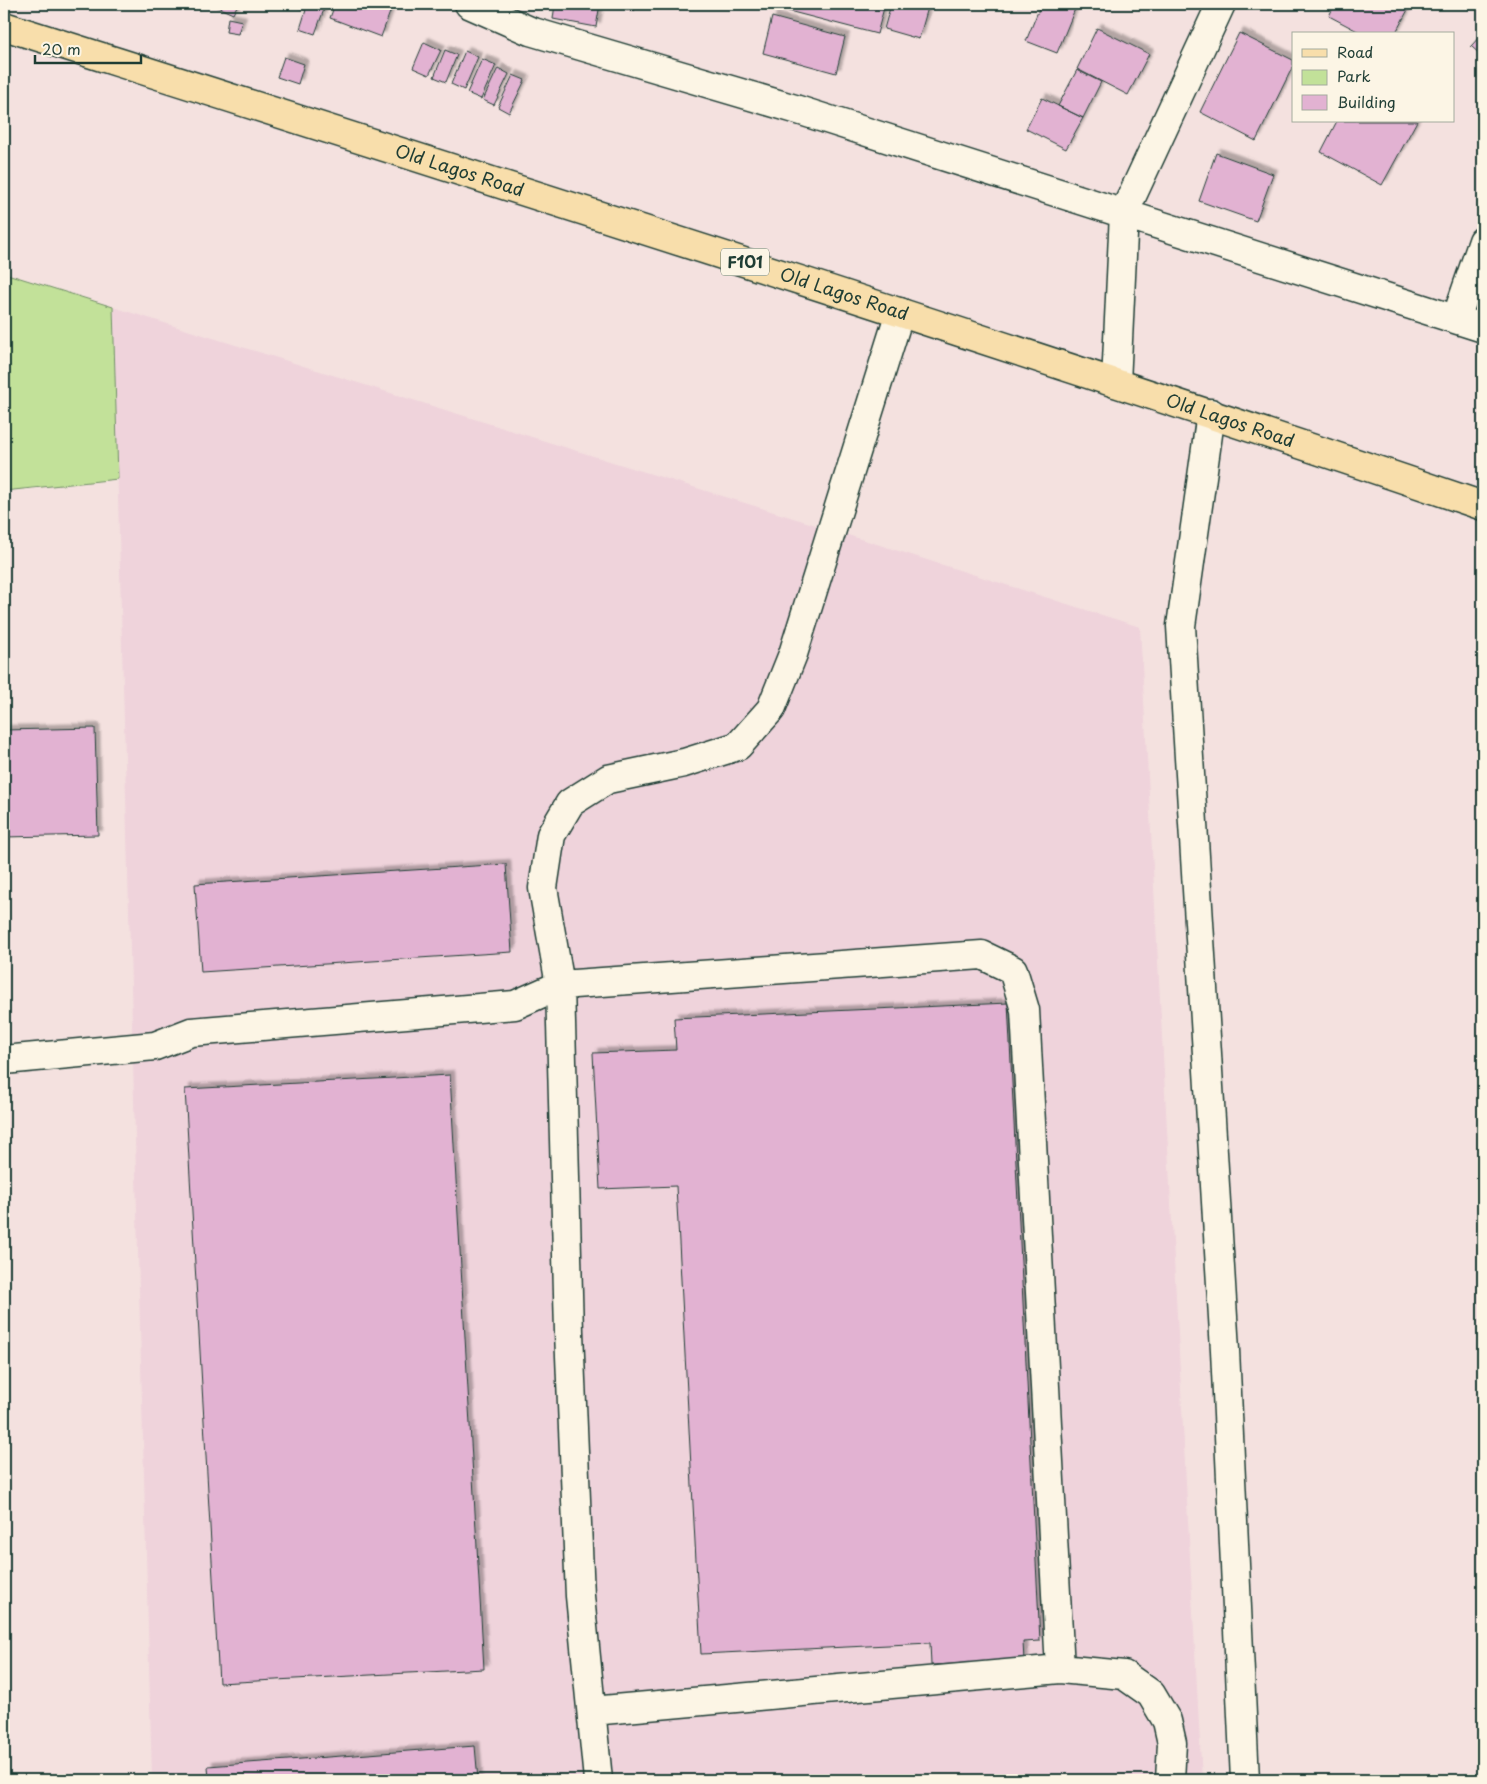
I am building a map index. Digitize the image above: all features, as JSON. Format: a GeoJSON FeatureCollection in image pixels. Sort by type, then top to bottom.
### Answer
{"type":"FeatureCollection","features":[{"type":"Feature","properties":{"kind":"main road","name":"Old Lagos Road"},"geometry":{"type":"LineString","coordinates":[[4,26],[900,312],[1211,413],[1483,506]]}},
{"type":"Feature","properties":{"kind":"street"},"geometry":{"type":"LineString","coordinates":[[469,4],[530,31],[795,109],[1483,328]]}},
{"type":"Feature","properties":{"kind":"street"},"geometry":{"type":"LineString","coordinates":[[1116,383],[1124,213],[1221,4]]}},
{"type":"Feature","properties":{"kind":"street"},"geometry":{"type":"LineString","coordinates":[[1456,319],[1483,241]]}},
{"type":"Feature","properties":{"kind":"street"},"geometry":{"type":"LineString","coordinates":[[598,1780],[580,1596],[569,1332],[560,985],[543,888],[551,835],[570,803],[608,779],[684,763],[738,746],[771,709],[793,654],[900,312]]}},
{"type":"Feature","properties":{"kind":"street"},"geometry":{"type":"LineString","coordinates":[[1211,413],[1181,626],[1225,1350],[1245,1780]]}},
{"type":"Feature","properties":{"kind":"street"},"geometry":{"type":"LineString","coordinates":[[4,1060],[155,1046],[191,1032],[516,1006],[560,985],[982,955],[1013,970],[1026,1010],[1060,1669]]}},
{"type":"Feature","properties":{"kind":"street"},"geometry":{"type":"LineString","coordinates":[[592,1712],[1060,1669],[1124,1675],[1151,1694],[1167,1721],[1172,1744],[1170,1780]]}},
{"type":"Feature","properties":{"kind":"shaded area"},"geometry":{"type":"Polygon","coordinates":[[[113,307],[1140,627],[1202,1780],[152,1780],[113,307]]]}},
{"type":"Feature","properties":{"kind":"green space"},"geometry":{"type":"Polygon","coordinates":[[[4,273],[113,307],[118,479],[4,491],[4,273]]]}},
{"type":"Feature","properties":{"kind":"building"},"geometry":{"type":"Polygon","coordinates":[[[216,4],[238,4],[233,14],[215,6],[216,4]]]}},
{"type":"Feature","properties":{"kind":"building"},"geometry":{"type":"Polygon","coordinates":[[[286,4],[326,4],[315,34],[300,29],[306,10],[286,4]]]}},
{"type":"Feature","properties":{"kind":"building"},"geometry":{"type":"Polygon","coordinates":[[[335,4],[393,4],[381,37],[330,18],[335,4]]]}},
{"type":"Feature","properties":{"kind":"building"},"geometry":{"type":"Polygon","coordinates":[[[555,4],[600,4],[596,27],[553,19],[555,4]]]}},
{"type":"Feature","properties":{"kind":"building"},"geometry":{"type":"Polygon","coordinates":[[[608,4],[636,4],[634,11],[608,4]]]}},
{"type":"Feature","properties":{"kind":"building"},"geometry":{"type":"Polygon","coordinates":[[[782,4],[885,4],[877,34],[781,9],[782,4]]]}},
{"type":"Feature","properties":{"kind":"building"},"geometry":{"type":"Polygon","coordinates":[[[891,4],[929,4],[919,39],[884,29],[891,4]]]}},
{"type":"Feature","properties":{"kind":"building"},"geometry":{"type":"Polygon","coordinates":[[[1041,4],[1077,4],[1057,53],[1026,41],[1041,4]]]}},
{"type":"Feature","properties":{"kind":"building"},"geometry":{"type":"Polygon","coordinates":[[[1335,4],[1411,4],[1396,32],[1359,32],[1329,16],[1335,4]]]}},
{"type":"Feature","properties":{"kind":"building"},"geometry":{"type":"Polygon","coordinates":[[[772,17],[845,37],[836,73],[763,53],[772,17]]]}},
{"type":"Feature","properties":{"kind":"building"},"geometry":{"type":"Polygon","coordinates":[[[228,18],[242,21],[238,34],[226,32],[228,18]]]}},
{"type":"Feature","properties":{"kind":"building"},"geometry":{"type":"Polygon","coordinates":[[[1097,28],[1149,54],[1128,95],[1077,69],[1097,28]]]}},
{"type":"Feature","properties":{"kind":"building"},"geometry":{"type":"Polygon","coordinates":[[[1239,33],[1292,60],[1292,68],[1256,141],[1200,112],[1239,33]]]}},
{"type":"Feature","properties":{"kind":"building"},"geometry":{"type":"Polygon","coordinates":[[[1483,33],[1483,57],[1471,46],[1483,33]]]}},
{"type":"Feature","properties":{"kind":"building"},"geometry":{"type":"Polygon","coordinates":[[[424,42],[441,50],[429,75],[413,68],[424,42]]]}},
{"type":"Feature","properties":{"kind":"building"},"geometry":{"type":"Polygon","coordinates":[[[445,50],[457,55],[446,82],[434,77],[445,50]]]}},
{"type":"Feature","properties":{"kind":"building"},"geometry":{"type":"Polygon","coordinates":[[[465,51],[478,57],[464,90],[451,84],[465,51]]]}},
{"type":"Feature","properties":{"kind":"building"},"geometry":{"type":"Polygon","coordinates":[[[284,57],[304,64],[298,84],[277,77],[284,57]]]}},
{"type":"Feature","properties":{"kind":"building"},"geometry":{"type":"Polygon","coordinates":[[[482,59],[496,65],[481,99],[467,93],[482,59]]]}},
{"type":"Feature","properties":{"kind":"building"},"geometry":{"type":"Polygon","coordinates":[[[498,68],[509,74],[494,105],[483,100],[498,68]]]}},
{"type":"Feature","properties":{"kind":"building"},"geometry":{"type":"Polygon","coordinates":[[[1077,70],[1101,82],[1083,118],[1058,106],[1077,70]]]}},
{"type":"Feature","properties":{"kind":"building"},"geometry":{"type":"Polygon","coordinates":[[[513,75],[525,80],[509,113],[498,107],[513,75]]]}},
{"type":"Feature","properties":{"kind":"building"},"geometry":{"type":"Polygon","coordinates":[[[1042,98],[1083,118],[1066,149],[1026,129],[1042,98]]]}},
{"type":"Feature","properties":{"kind":"building"},"geometry":{"type":"Polygon","coordinates":[[[1336,122],[1416,122],[1382,185],[1321,152],[1336,122]]]}},
{"type":"Feature","properties":{"kind":"building"},"geometry":{"type":"Polygon","coordinates":[[[1216,153],[1273,174],[1256,221],[1199,201],[1216,153]]]}},
{"type":"Feature","properties":{"kind":"building"},"geometry":{"type":"Polygon","coordinates":[[[95,728],[98,835],[4,837],[4,730],[95,728]]]}},
{"type":"Feature","properties":{"kind":"building"},"geometry":{"type":"Polygon","coordinates":[[[506,864],[512,952],[201,972],[195,884],[506,864]]]}},
{"type":"Feature","properties":{"kind":"building"},"geometry":{"type":"Polygon","coordinates":[[[1008,1003],[1040,1641],[1023,1642],[1024,1661],[931,1665],[930,1643],[701,1654],[676,1186],[600,1189],[593,1053],[676,1050],[674,1018],[1008,1003]]]}},
{"type":"Feature","properties":{"kind":"building"},"geometry":{"type":"Polygon","coordinates":[[[450,1075],[484,1669],[219,1683],[185,1089],[450,1075]]]}},
{"type":"Feature","properties":{"kind":"building"},"geometry":{"type":"Polygon","coordinates":[[[475,1746],[478,1780],[209,1780],[208,1766],[475,1746]]]}}]}
